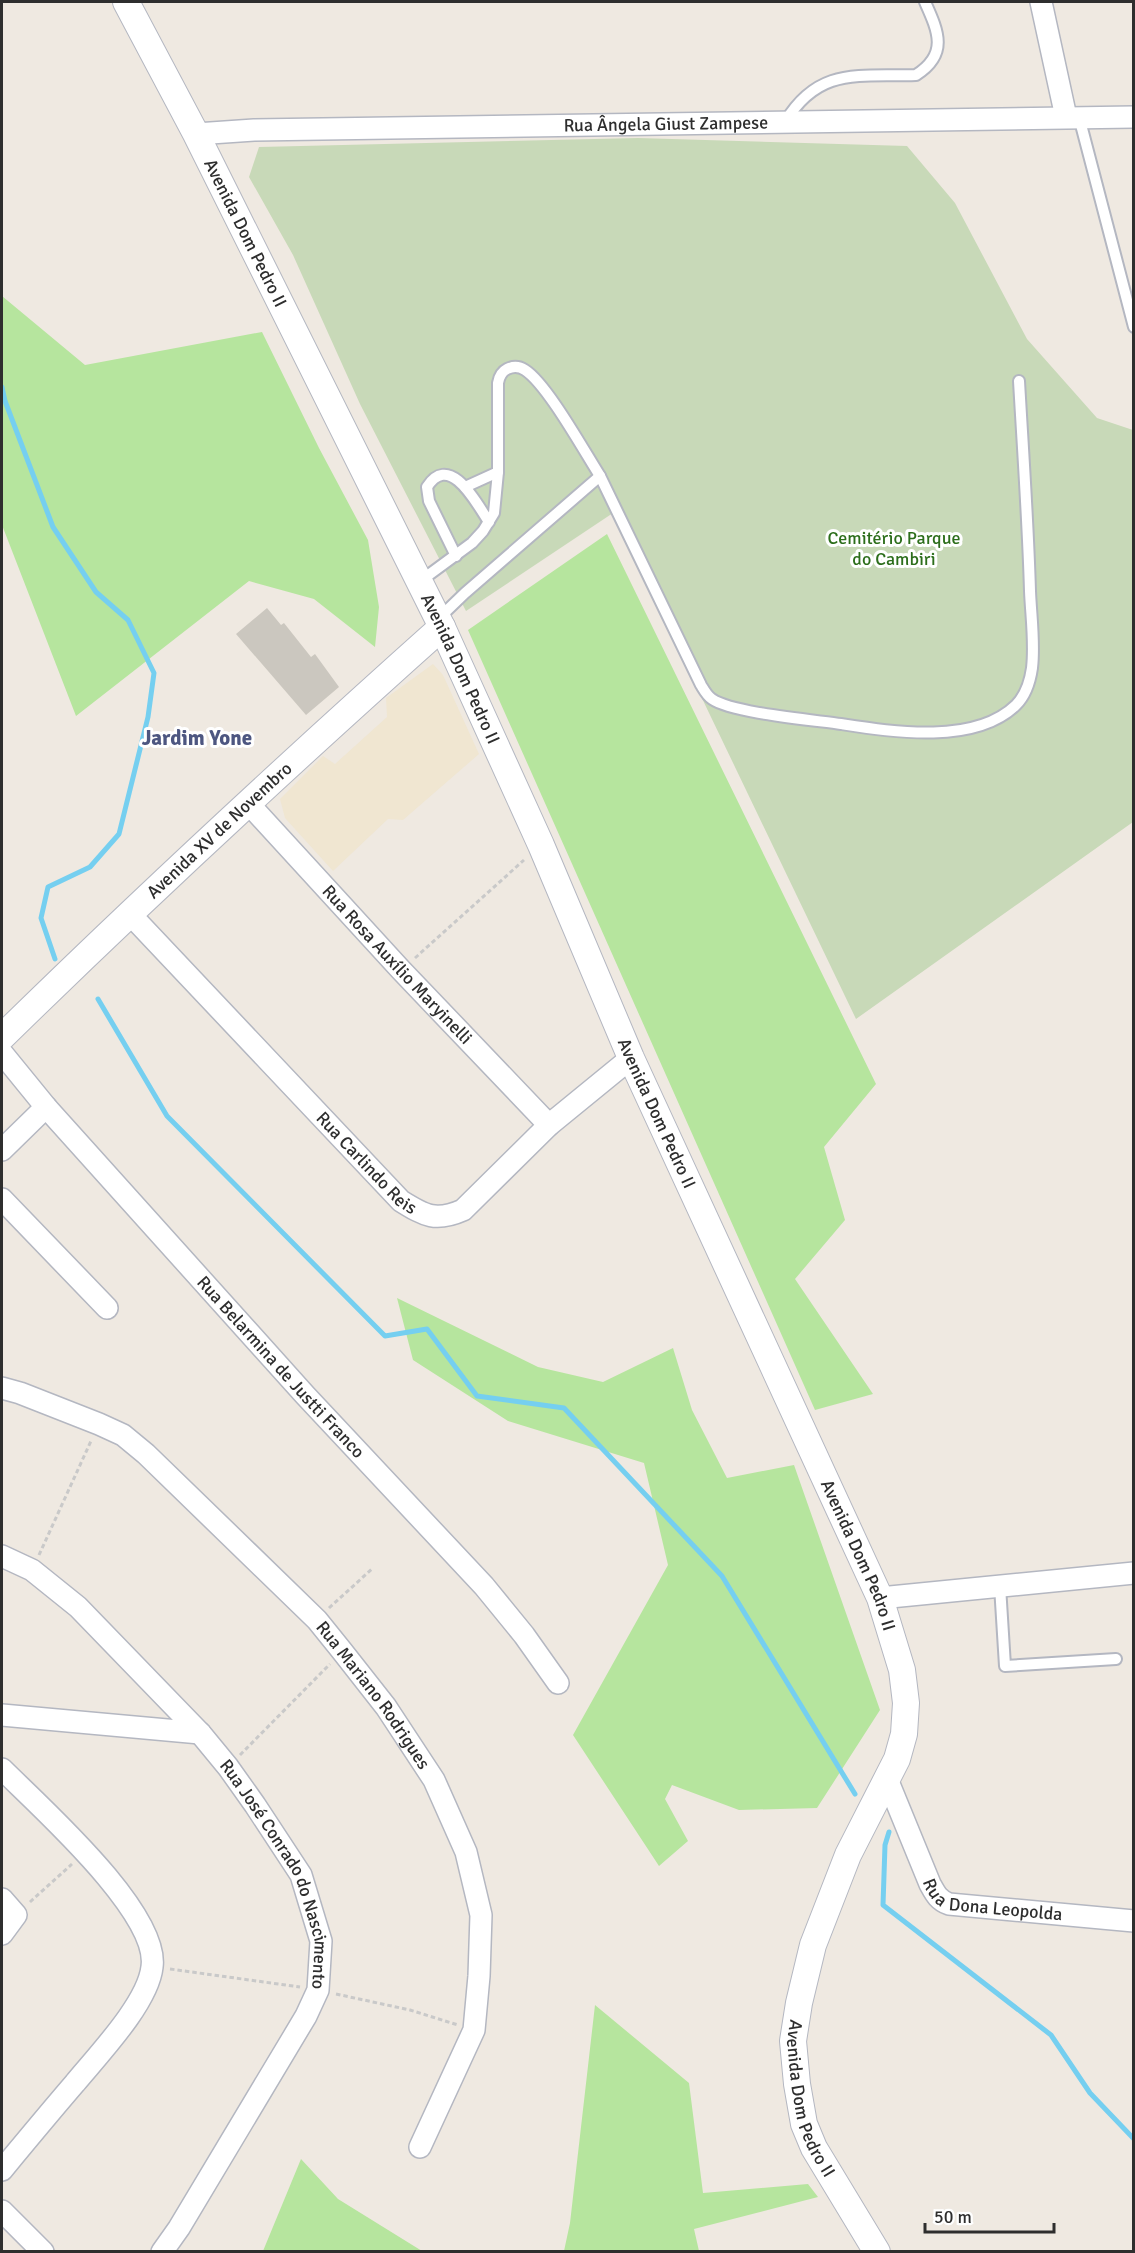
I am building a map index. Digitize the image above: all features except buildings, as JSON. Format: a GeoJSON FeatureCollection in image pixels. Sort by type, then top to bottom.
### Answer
{"type":"FeatureCollection","features":[{"type":"Feature","properties":{"kind":"street","name":"Avenida Dom Pedro II"},"geometry":{"type":"LineString","coordinates":[[126,2],[196,134],[454,652],[541,845],[631,1058],[880,1598],[902,1670],[906,1703],[904,1734],[897,1759],[848,1855],[813,1945],[799,2002],[793,2041],[804,2124],[814,2148],[877,2252]]}},
{"type":"Feature","properties":{"kind":"street"},"geometry":{"type":"LineString","coordinates":[[1041,2],[1072,117]]}},
{"type":"Feature","properties":{"kind":"street","name":"Rua Ângela Giust Zampese"},"geometry":{"type":"LineString","coordinates":[[196,134],[254,130],[1134,117]]}},
{"type":"Feature","properties":{"kind":"street","name":"Avenida XV de Novembro"},"geometry":{"type":"LineString","coordinates":[[2,1037],[129,913],[420,647],[440,623]]}},
{"type":"Feature","properties":{"kind":"street"},"geometry":{"type":"LineString","coordinates":[[420,647],[435,647],[454,652]]}},
{"type":"Feature","properties":{"kind":"street","name":"Rua Rosa Auxílio Maryinelli"},"geometry":{"type":"LineString","coordinates":[[248,803],[401,970],[549,1125]]}},
{"type":"Feature","properties":{"kind":"street","name":"Rua Carlindo Reis"},"geometry":{"type":"LineString","coordinates":[[129,913],[400,1201],[421,1213],[446,1217],[463,1210],[549,1125],[631,1058]]}},
{"type":"Feature","properties":{"kind":"street","name":"Rua Belarmina de Justti Franco"},"geometry":{"type":"LineString","coordinates":[[2,1053],[46,1107],[305,1395],[484,1586],[524,1635],[558,1683]]}},
{"type":"Feature","properties":{"kind":"street"},"geometry":{"type":"LineString","coordinates":[[2,1150],[46,1107]]}},
{"type":"Feature","properties":{"kind":"street"},"geometry":{"type":"LineString","coordinates":[[2,1199],[107,1308]]}},
{"type":"Feature","properties":{"kind":"street","name":"Rua Mariano Rodrigues"},"geometry":{"type":"LineString","coordinates":[[2,1388],[99,1424],[123,1435],[146,1454],[317,1620],[386,1707],[434,1780],[466,1852],[481,1915],[479,1976],[474,2031],[420,2147]]}},
{"type":"Feature","properties":{"kind":"street","name":"Rua José Conrado do Nascimento"},"geometry":{"type":"LineString","coordinates":[[2,1556],[32,1570],[78,1607],[200,1733],[228,1767],[301,1875],[321,1941],[318,1990],[306,2016],[179,2228],[162,2252]]}},
{"type":"Feature","properties":{"kind":"street"},"geometry":{"type":"LineString","coordinates":[[880,1598],[1134,1573]]}},
{"type":"Feature","properties":{"kind":"street"},"geometry":{"type":"LineString","coordinates":[[2,1715],[200,1733]]}},
{"type":"Feature","properties":{"kind":"street"},"geometry":{"type":"LineString","coordinates":[[2,1768],[84,1852],[126,1899],[140,1922],[151,1948],[152,1967],[144,1990],[123,2025],[2,2170]]}},
{"type":"Feature","properties":{"kind":"street","name":"Rua Dona Leopolda"},"geometry":{"type":"LineString","coordinates":[[887,1779],[930,1884],[937,1897],[943,1902],[965,1906],[1134,1921]]}},
{"type":"Feature","properties":{"kind":"street"},"geometry":{"type":"LineString","coordinates":[[2,1899],[16,1915],[2,1934]]}},
{"type":"Feature","properties":{"kind":"street"},"geometry":{"type":"LineString","coordinates":[[2,2211],[43,2252]]}},
{"type":"Feature","properties":{"kind":"lane"},"geometry":{"type":"LineString","coordinates":[[785,122],[803,97],[824,83],[839,77],[916,75],[926,68],[937,53],[937,29],[925,2]]}},
{"type":"Feature","properties":{"kind":"lane"},"geometry":{"type":"LineString","coordinates":[[1072,117],[1134,327]]}},
{"type":"Feature","properties":{"kind":"lane"},"geometry":{"type":"LineString","coordinates":[[419,582],[472,543],[494,513],[498,472],[499,377],[514,366],[522,368],[542,387],[600,476],[700,685],[711,699],[741,709],[867,728],[920,732],[966,730],[998,719],[1017,704],[1027,690],[1032,667],[1019,381]]}},
{"type":"Feature","properties":{"kind":"lane"},"geometry":{"type":"LineString","coordinates":[[465,487],[498,472]]}},
{"type":"Feature","properties":{"kind":"lane"},"geometry":{"type":"LineString","coordinates":[[456,556],[429,501],[426,488],[435,479],[450,476],[457,478],[489,522]]}},
{"type":"Feature","properties":{"kind":"lane"},"geometry":{"type":"LineString","coordinates":[[440,623],[465,593],[600,476]]}},
{"type":"Feature","properties":{"kind":"lane"},"geometry":{"type":"LineString","coordinates":[[1000,1586],[1005,1666],[1116,1659]]}},
{"type":"Feature","properties":{"kind":"path"},"geometry":{"type":"LineString","coordinates":[[401,970],[541,845]]}},
{"type":"Feature","properties":{"kind":"path"},"geometry":{"type":"LineString","coordinates":[[32,1570],[99,1424]]}},
{"type":"Feature","properties":{"kind":"path"},"geometry":{"type":"LineString","coordinates":[[317,1620],[373,1568]]}},
{"type":"Feature","properties":{"kind":"path"},"geometry":{"type":"LineString","coordinates":[[228,1767],[342,1651]]}},
{"type":"Feature","properties":{"kind":"path"},"geometry":{"type":"LineString","coordinates":[[16,1915],[84,1852]]}},
{"type":"Feature","properties":{"kind":"path"},"geometry":{"type":"LineString","coordinates":[[152,1967],[318,1990],[410,2010],[474,2031]]}},
{"type":"Feature","properties":{"kind":"shaded area"},"geometry":{"type":"Polygon","coordinates":[[[433,664],[443,675],[479,754],[403,820],[388,819],[333,871],[285,818],[280,799],[323,756],[335,764],[387,717],[386,698],[433,664]]]}},
{"type":"Feature","properties":{"kind":"green space","name":"Cemitério Parque do Cambiri"},"geometry":{"type":"Polygon","coordinates":[[[638,138],[907,146],[955,203],[1027,339],[1097,418],[1133,430],[1133,822],[856,1019],[613,513],[466,611],[360,404],[293,255],[249,177],[259,147],[638,138]]]}},
{"type":"Feature","properties":{"kind":"green space"},"geometry":{"type":"Polygon","coordinates":[[[2,296],[85,365],[262,332],[319,448],[368,540],[379,607],[375,647],[314,599],[249,581],[76,716],[2,525],[2,296]]]}},
{"type":"Feature","properties":{"kind":"green space"},"geometry":{"type":"Polygon","coordinates":[[[607,534],[876,1084],[824,1147],[845,1220],[795,1279],[873,1394],[815,1410],[468,630],[607,534]]]}},
{"type":"Feature","properties":{"kind":"green space"},"geometry":{"type":"Polygon","coordinates":[[[397,1298],[538,1367],[603,1382],[673,1348],[692,1410],[727,1478],[794,1465],[880,1710],[817,1808],[739,1810],[672,1785],[665,1799],[688,1841],[659,1866],[573,1735],[668,1565],[644,1463],[508,1421],[413,1360],[397,1298]]]}},
{"type":"Feature","properties":{"kind":"green space"},"geometry":{"type":"Polygon","coordinates":[[[595,2005],[689,2083],[703,2193],[808,2184],[818,2197],[694,2229],[699,2251],[564,2251],[570,2223],[595,2005]]]}},
{"type":"Feature","properties":{"kind":"green space"},"geometry":{"type":"Polygon","coordinates":[[[301,2159],[338,2199],[422,2251],[263,2251],[301,2159]]]}},
{"type":"Feature","properties":{"kind":"waterway"},"geometry":{"type":"LineString","coordinates":[[2,387],[5,401],[53,527],[96,592],[128,620],[154,673],[148,717],[119,834],[90,867],[48,887],[41,918],[55,959]]}},
{"type":"Feature","properties":{"kind":"waterway"},"geometry":{"type":"LineString","coordinates":[[98,999],[167,1116],[385,1336],[427,1329],[477,1396],[564,1408],[722,1576],[855,1794]]}},
{"type":"Feature","properties":{"kind":"waterway"},"geometry":{"type":"LineString","coordinates":[[889,1832],[885,1845],[883,1905],[1051,2035],[1090,2093],[1134,2139]]}},
{"type":"Feature","properties":{"kind":"district","name":"Jardim Yone"},"geometry":{"type":"Point","coordinates":[197,738]}}]}
